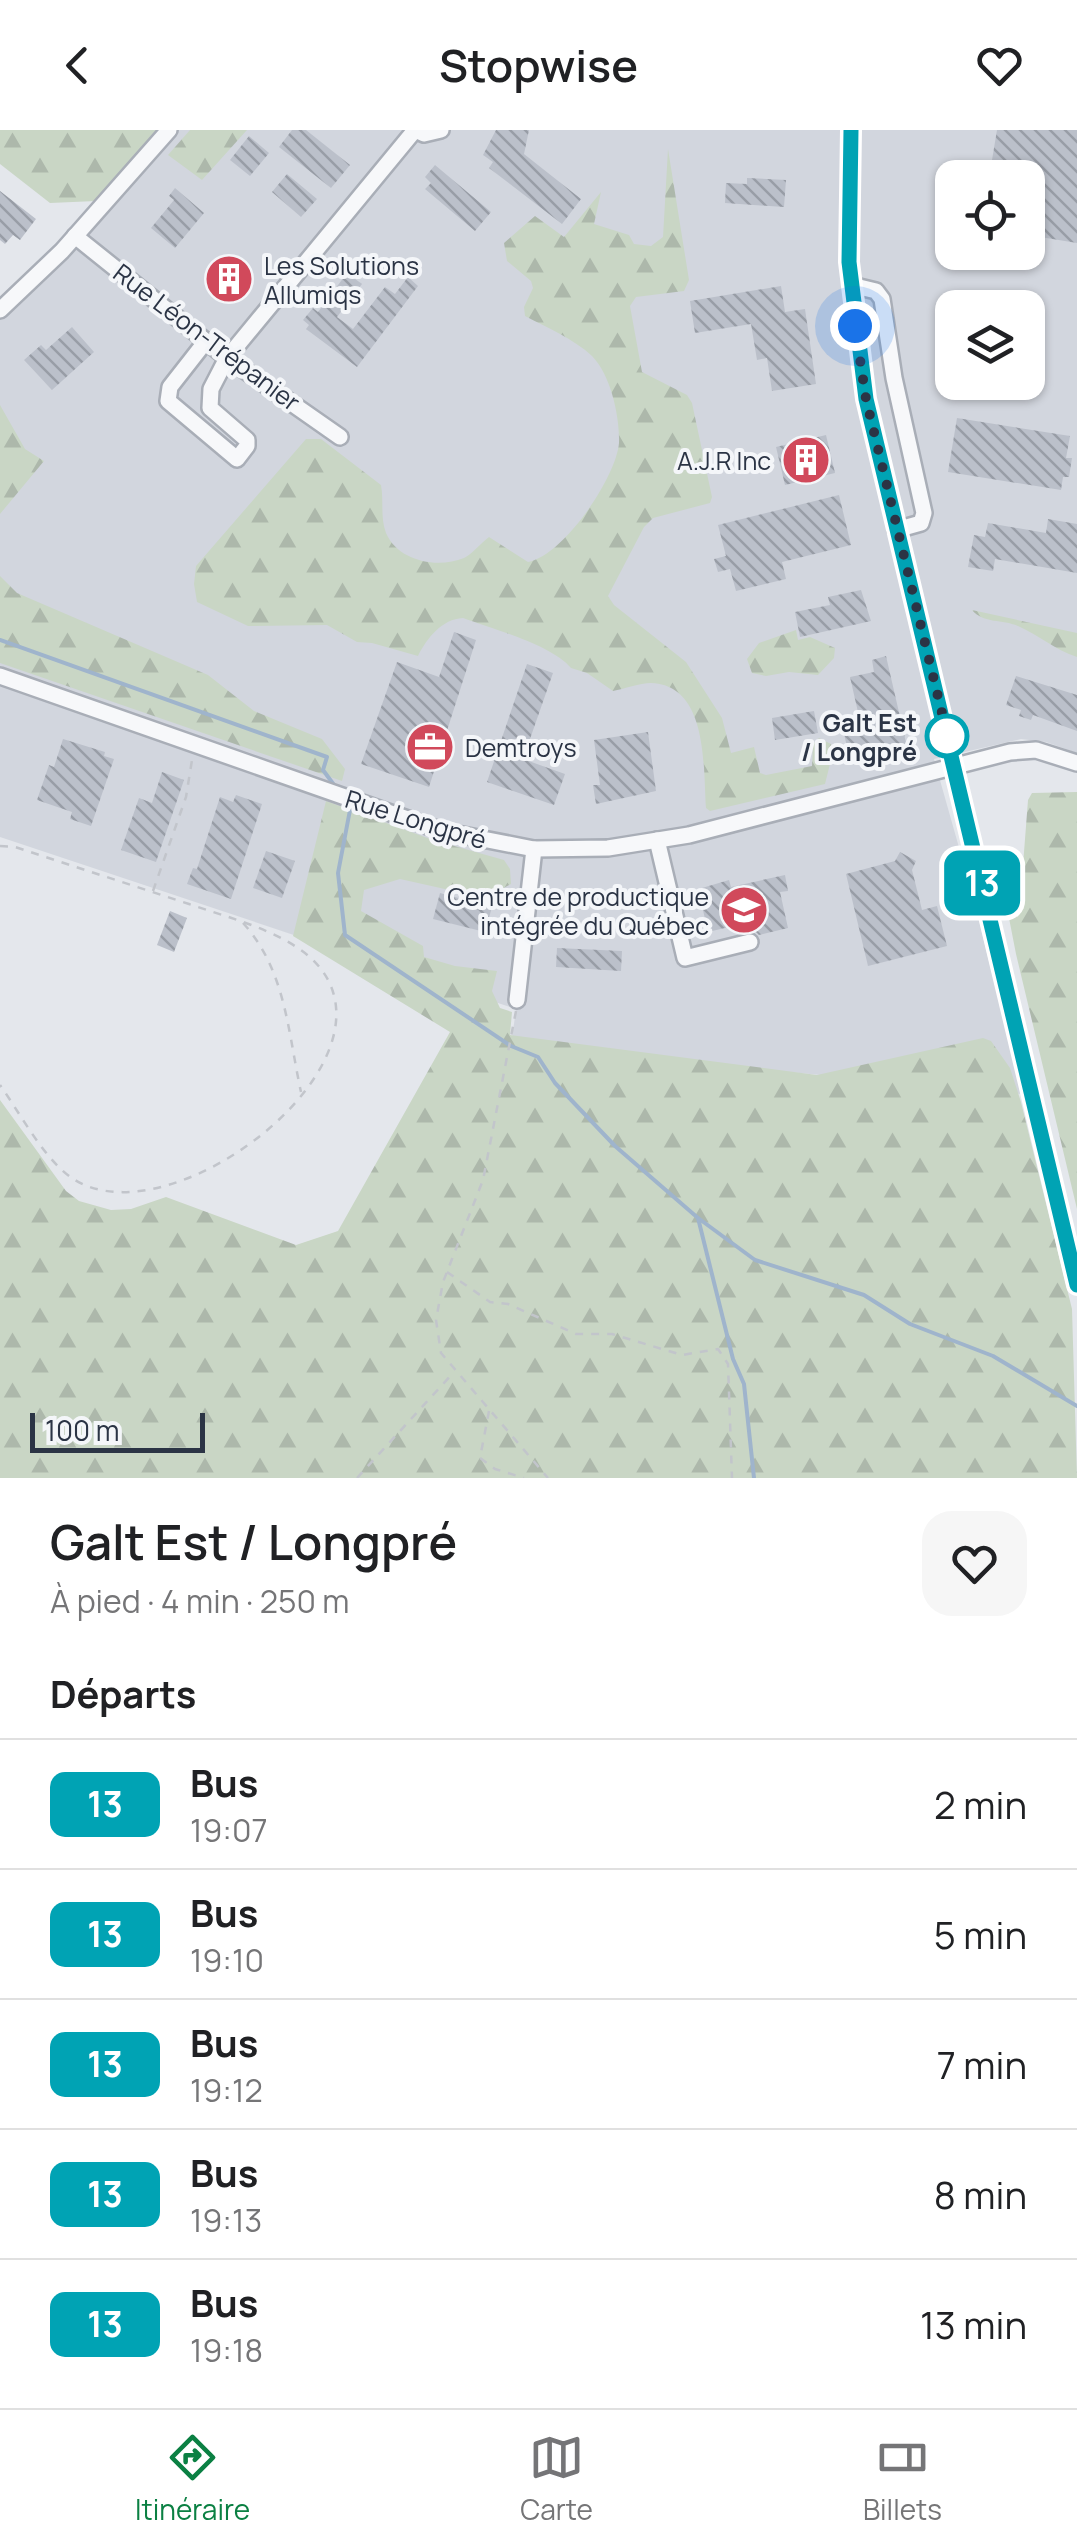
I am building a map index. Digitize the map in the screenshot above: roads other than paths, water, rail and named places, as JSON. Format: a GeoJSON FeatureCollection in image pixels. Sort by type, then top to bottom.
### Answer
{"type":"FeatureCollection","features":[{"type":"Feature","properties":{"kind":"street"},"geometry":{"type":"LineString","coordinates":[[0,310],[75,236],[169,130]]}},
{"type":"Feature","properties":{"kind":"street"},"geometry":{"type":"LineString","coordinates":[[199,430],[212,412],[210,392],[227,358],[415,130],[424,134],[441,130]]}},
{"type":"Feature","properties":{"kind":"street"},"geometry":{"type":"LineString","coordinates":[[851,130],[850,285],[866,399],[1077,1284]]}},
{"type":"Feature","properties":{"kind":"street","name":"Rue Léon-Trépanier"},"geometry":{"type":"LineString","coordinates":[[75,236],[227,358],[340,437]]}},
{"type":"Feature","properties":{"kind":"street"},"geometry":{"type":"LineString","coordinates":[[850,285],[876,291],[882,298],[894,378],[924,512],[921,524],[896,530]]}},
{"type":"Feature","properties":{"kind":"street"},"geometry":{"type":"LineString","coordinates":[[206,341],[167,396],[171,407],[234,458],[240,457],[247,440],[212,412]]}},
{"type":"Feature","properties":{"kind":"street","name":"Rue Longpré"},"geometry":{"type":"LineString","coordinates":[[0,676],[442,831],[534,849],[608,848],[689,835],[1024,750],[1046,752],[1077,763]]}},
{"type":"Feature","properties":{"kind":"street"},"geometry":{"type":"LineString","coordinates":[[657,840],[685,958],[750,942]]}},
{"type":"Feature","properties":{"kind":"street"},"geometry":{"type":"LineString","coordinates":[[517,1000],[534,849]]}},
{"type":"Feature","properties":{"kind":"waterway"},"geometry":{"type":"LineString","coordinates":[[0,640],[327,757],[323,770],[337,789]]}},
{"type":"Feature","properties":{"kind":"waterway"},"geometry":{"type":"LineString","coordinates":[[348,806],[338,873],[345,935],[511,1046],[538,1057],[555,1083],[615,1146],[698,1218],[755,1260],[864,1295],[910,1324],[993,1356],[1077,1406]]}},
{"type":"Feature","properties":{"kind":"waterway"},"geometry":{"type":"LineString","coordinates":[[698,1218],[733,1359],[744,1384],[754,1478]]}},
{"type":"Feature","properties":{"kind":"place","name":"Les Solutions Allumiqs"},"geometry":{"type":"Point","coordinates":[229,279]}},
{"type":"Feature","properties":{"kind":"place","name":"A.J.R Inc"},"geometry":{"type":"Point","coordinates":[806,460]}},
{"type":"Feature","properties":{"kind":"place","name":"Galt Est / Longpré"},"geometry":{"type":"Point","coordinates":[947,736]}},
{"type":"Feature","properties":{"kind":"place","name":"Demtroys"},"geometry":{"type":"Point","coordinates":[430,747]}},
{"type":"Feature","properties":{"kind":"place","name":"Centre de productique intégrée du Québec"},"geometry":{"type":"Point","coordinates":[744,910]}}]}
